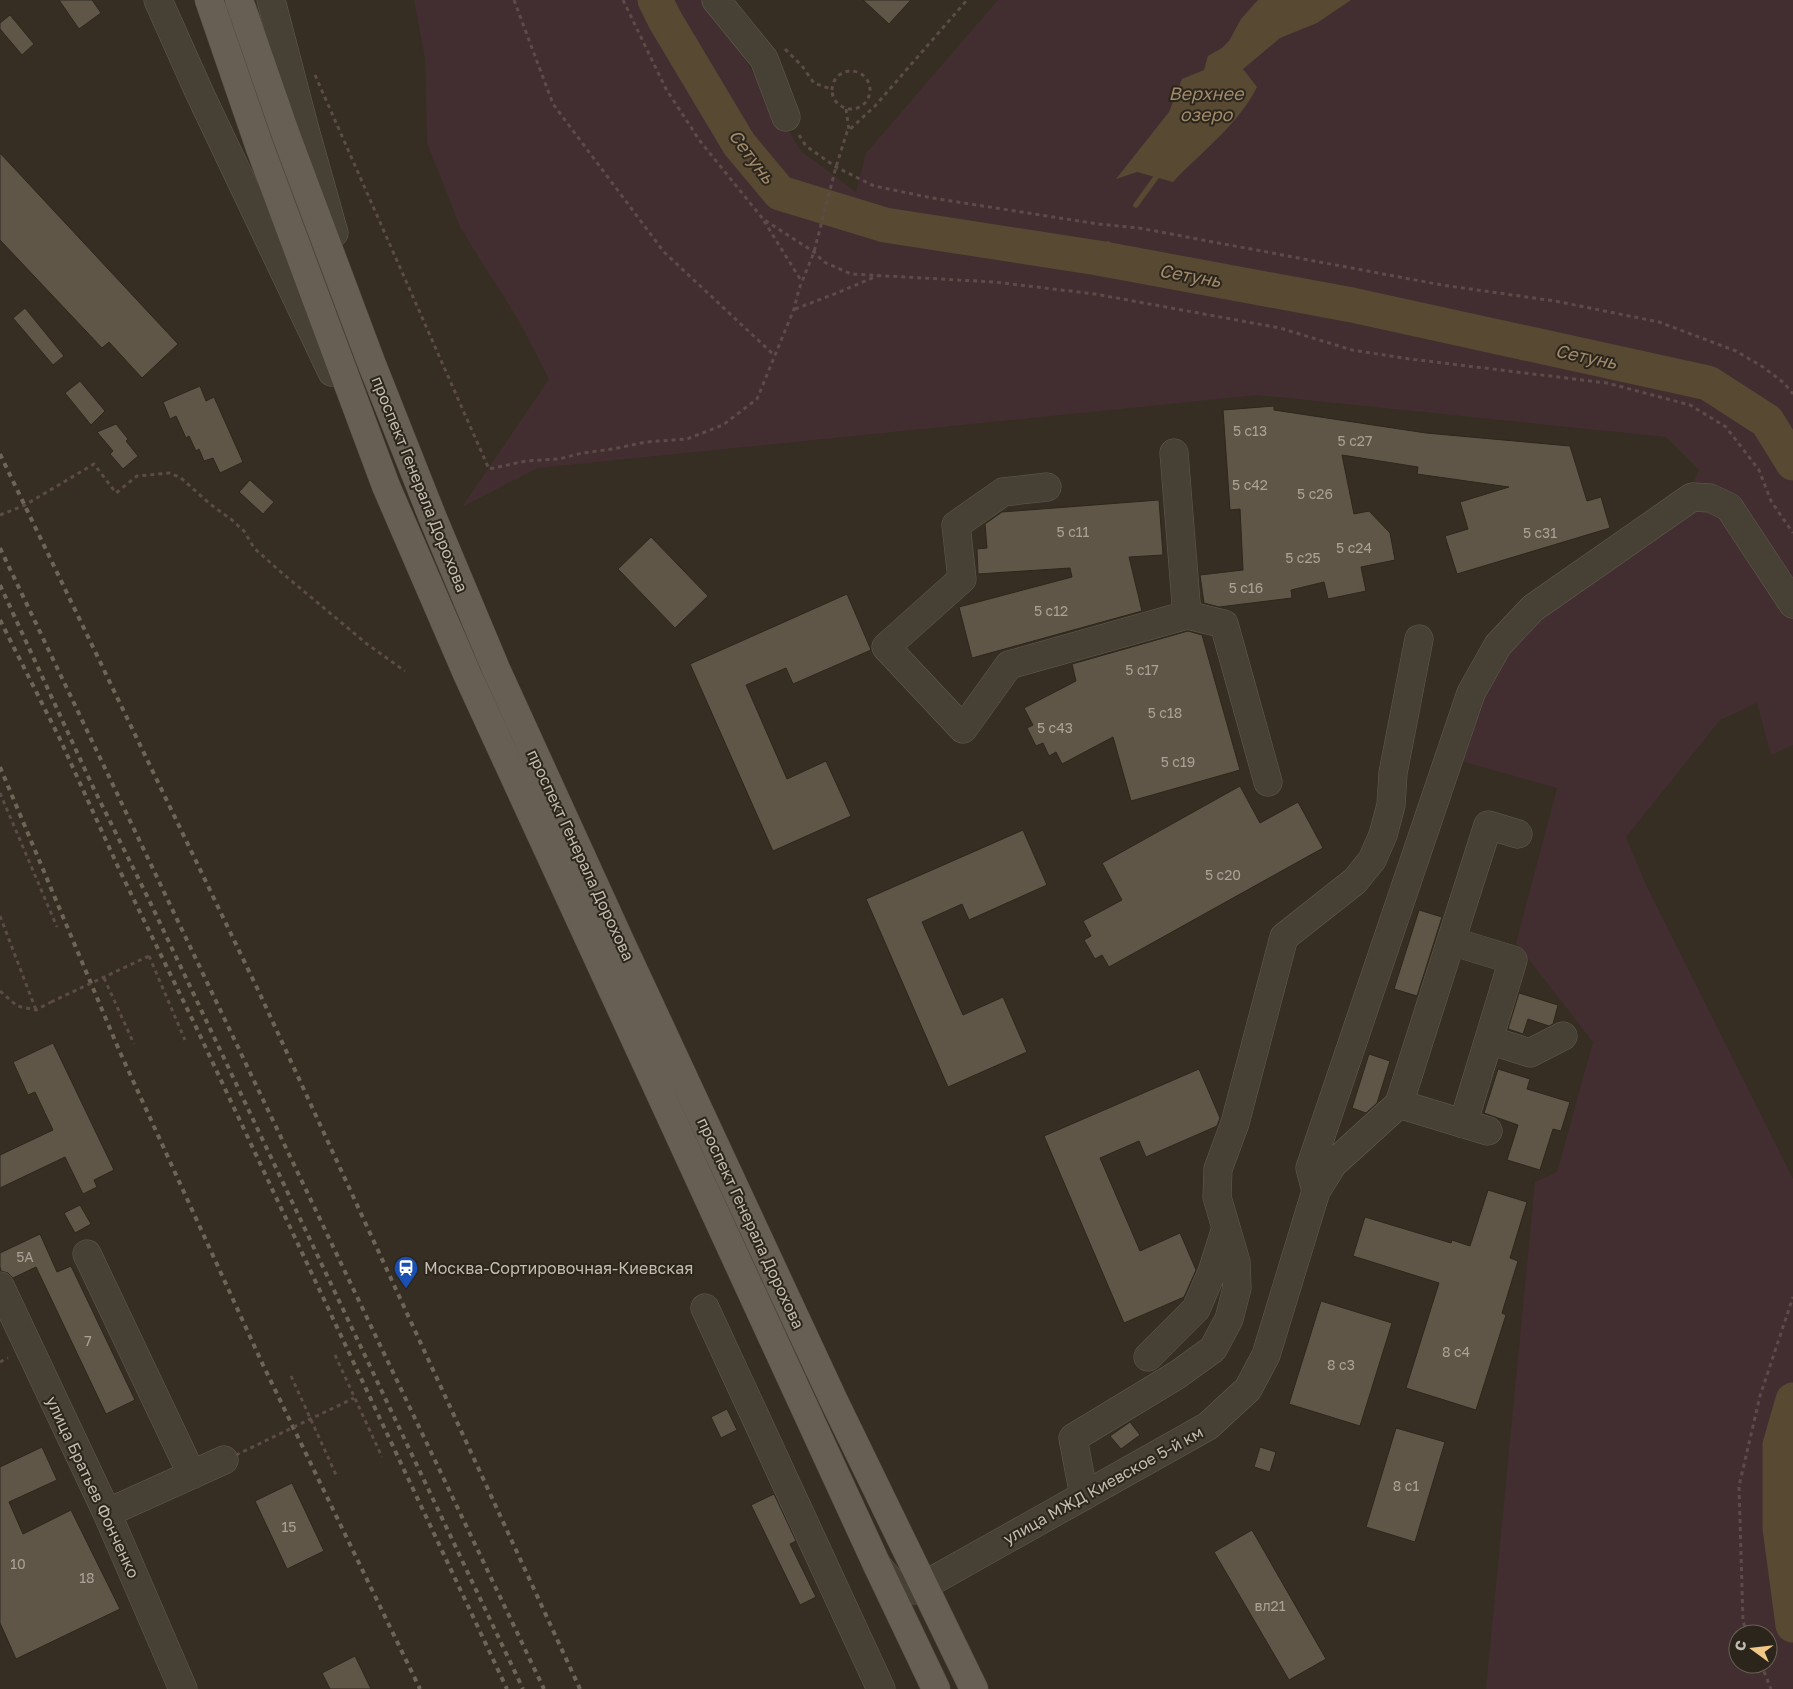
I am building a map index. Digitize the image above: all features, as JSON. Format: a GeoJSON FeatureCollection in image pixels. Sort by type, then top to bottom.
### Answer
{"type":"FeatureCollection","features":[{"type":"Feature","properties":{"kind":"main road","name":"проспект Генерала Дорохова"},"geometry":{"type":"LineString","coordinates":[[209,0],[260,148],[386,486],[468,676],[877,1566],[936,1689]]}},
{"type":"Feature","properties":{"kind":"main road","name":"проспект Генерала Дорохова"},"geometry":{"type":"LineString","coordinates":[[239,0],[286,135],[371,362],[432,516],[496,669],[822,1374],[974,1689]]}},
{"type":"Feature","properties":{"kind":"street"},"geometry":{"type":"LineString","coordinates":[[158,0],[200,94],[386,486]]}},
{"type":"Feature","properties":{"kind":"street"},"geometry":{"type":"LineString","coordinates":[[271,0],[305,130],[371,362]]}},
{"type":"Feature","properties":{"kind":"street"},"geometry":{"type":"LineString","coordinates":[[716,0],[764,58],[786,117]]}},
{"type":"Feature","properties":{"kind":"street"},"geometry":{"type":"LineString","coordinates":[[1174,453],[1187,615]]}},
{"type":"Feature","properties":{"kind":"street"},"geometry":{"type":"LineString","coordinates":[[1047,487],[1003,492],[956,525],[962,579],[886,647],[963,729],[1009,665],[1187,615],[1224,624],[1268,782]]}},
{"type":"Feature","properties":{"kind":"street"},"geometry":{"type":"LineString","coordinates":[[1316,1191],[1310,1168],[1471,693],[1498,645],[1533,608],[1692,497],[1710,498],[1729,508],[1793,604]]}},
{"type":"Feature","properties":{"kind":"street"},"geometry":{"type":"LineString","coordinates":[[1084,1496],[1072,1438],[1178,1375],[1213,1349],[1229,1319],[1237,1288],[1236,1262],[1217,1197],[1218,1169],[1235,1123],[1284,937],[1356,881],[1372,860],[1383,835],[1419,639]]}},
{"type":"Feature","properties":{"kind":"street"},"geometry":{"type":"LineString","coordinates":[[1316,1191],[1333,1164],[1398,1104],[1488,825],[1518,834]]}},
{"type":"Feature","properties":{"kind":"street"},"geometry":{"type":"LineString","coordinates":[[1398,1104],[1475,1128],[1488,1040],[1513,960],[1451,941]]}},
{"type":"Feature","properties":{"kind":"street"},"geometry":{"type":"LineString","coordinates":[[1488,1040],[1530,1053],[1563,1036]]}},
{"type":"Feature","properties":{"kind":"street","name":"улица МЖД Киевское 5-й км"},"geometry":{"type":"LineString","coordinates":[[877,1566],[889,1580],[902,1590],[916,1590],[1208,1426],[1248,1389],[1266,1355],[1316,1191]]}},
{"type":"Feature","properties":{"kind":"street"},"geometry":{"type":"LineString","coordinates":[[1148,1357],[1196,1309],[1212,1272],[1226,1228]]}},
{"type":"Feature","properties":{"kind":"street"},"geometry":{"type":"LineString","coordinates":[[87,1254],[192,1475]]}},
{"type":"Feature","properties":{"kind":"street","name":"улица Братьев Фонченко"},"geometry":{"type":"LineString","coordinates":[[0,1286],[107,1513],[184,1689]]}},
{"type":"Feature","properties":{"kind":"street"},"geometry":{"type":"LineString","coordinates":[[705,1308],[881,1689]]}},
{"type":"Feature","properties":{"kind":"street"},"geometry":{"type":"LineString","coordinates":[[107,1513],[230,1458]]}},
{"type":"Feature","properties":{"kind":"path"},"geometry":{"type":"LineString","coordinates":[[514,0],[553,104],[664,252],[775,356]]}},
{"type":"Feature","properties":{"kind":"path"},"geometry":{"type":"LineString","coordinates":[[623,0],[666,89],[700,141],[763,219],[802,282]]}},
{"type":"Feature","properties":{"kind":"path"},"geometry":{"type":"LineString","coordinates":[[311,69],[318,78],[489,469],[526,461],[559,459],[646,442],[687,439],[724,425],[757,400],[794,309],[814,252],[836,166],[849,130],[875,106],[967,0]]}},
{"type":"Feature","properties":{"kind":"path"},"geometry":{"type":"LineString","coordinates":[[847,71],[853,71],[865,76],[870,88],[868,100],[858,108],[846,109],[835,102],[832,90],[836,78],[847,71]]}},
{"type":"Feature","properties":{"kind":"path"},"geometry":{"type":"LineString","coordinates":[[868,100],[875,106]]}},
{"type":"Feature","properties":{"kind":"path"},"geometry":{"type":"LineString","coordinates":[[846,109],[849,130]]}},
{"type":"Feature","properties":{"kind":"path"},"geometry":{"type":"LineString","coordinates":[[786,117],[806,146],[836,166],[874,186],[932,198],[1098,224],[1139,228],[1442,285],[1555,301],[1659,322],[1736,351],[1784,383],[1793,394]]}},
{"type":"Feature","properties":{"kind":"path"},"geometry":{"type":"LineString","coordinates":[[763,219],[814,252],[824,262],[851,274],[994,282],[1095,294],[1280,328],[1352,350],[1607,383],[1690,405],[1726,427],[1759,470],[1771,501],[1793,533]]}},
{"type":"Feature","properties":{"kind":"path"},"geometry":{"type":"LineString","coordinates":[[794,309],[879,275]]}},
{"type":"Feature","properties":{"kind":"path"},"geometry":{"type":"LineString","coordinates":[[0,515],[25,506],[94,464],[116,493],[137,476],[170,473],[180,478],[232,520],[244,531],[254,548],[282,573],[367,644],[405,670]]}},
{"type":"Feature","properties":{"kind":"path"},"geometry":{"type":"LineString","coordinates":[[0,793],[57,927]]}},
{"type":"Feature","properties":{"kind":"path"},"geometry":{"type":"LineString","coordinates":[[0,916],[36,1010]]}},
{"type":"Feature","properties":{"kind":"path"},"geometry":{"type":"LineString","coordinates":[[0,991],[17,1006],[36,1010],[149,956],[185,1040]]}},
{"type":"Feature","properties":{"kind":"path"},"geometry":{"type":"LineString","coordinates":[[104,978],[134,1044]]}},
{"type":"Feature","properties":{"kind":"path"},"geometry":{"type":"LineString","coordinates":[[1744,1624],[1739,1486],[1760,1396],[1793,1297]]}},
{"type":"Feature","properties":{"kind":"path"},"geometry":{"type":"LineString","coordinates":[[335,1355],[382,1457]]}},
{"type":"Feature","properties":{"kind":"path"},"geometry":{"type":"LineString","coordinates":[[291,1376],[337,1477]]}},
{"type":"Feature","properties":{"kind":"path"},"geometry":{"type":"LineString","coordinates":[[230,1458],[354,1398]]}},
{"type":"Feature","properties":{"kind":"path"},"geometry":{"type":"LineString","coordinates":[[1765,1674],[1771,1689]]}},
{"type":"Feature","properties":{"kind":"shaded area"},"geometry":{"type":"Polygon","coordinates":[[[414,0],[711,0],[717,14],[801,151],[856,192],[866,153],[998,0],[1793,0],[1793,745],[1771,755],[1757,703],[1720,720],[1626,837],[1647,887],[1793,1179],[1793,1689],[1486,1689],[1535,1182],[1557,1172],[1593,1042],[1516,943],[1557,788],[1457,760],[1494,673],[1546,609],[1676,519],[1699,470],[1666,437],[1258,395],[538,468],[462,507],[549,379],[519,321],[461,229],[427,143],[425,58],[414,0]]]}},
{"type":"Feature","properties":{"kind":"water","name":"Верхнее озеро"},"geometry":{"type":"Polygon","coordinates":[[[1258,0],[1351,0],[1317,23],[1280,38],[1243,69],[1257,87],[1249,101],[1230,126],[1173,182],[1137,172],[1116,179],[1169,112],[1182,79],[1204,70],[1208,56],[1222,48],[1229,41],[1241,19],[1258,0]]]}},
{"type":"Feature","properties":{"kind":"building"},"geometry":{"type":"Polygon","coordinates":[[[59,0],[92,0],[101,13],[79,29],[59,0]]]}},
{"type":"Feature","properties":{"kind":"building"},"geometry":{"type":"Polygon","coordinates":[[[863,0],[911,0],[889,24],[863,0]]]}},
{"type":"Feature","properties":{"kind":"building"},"geometry":{"type":"Polygon","coordinates":[[[10,15],[34,44],[22,55],[0,29],[0,23],[10,15]]]}},
{"type":"Feature","properties":{"kind":"building"},"geometry":{"type":"Polygon","coordinates":[[[0,153],[178,344],[142,378],[109,342],[102,348],[0,240],[0,153]]]}},
{"type":"Feature","properties":{"kind":"building"},"geometry":{"type":"Polygon","coordinates":[[[25,308],[64,356],[53,365],[13,318],[25,308]]]}},
{"type":"Feature","properties":{"kind":"building"},"geometry":{"type":"Polygon","coordinates":[[[80,381],[105,411],[91,425],[65,393],[80,381]]]}},
{"type":"Feature","properties":{"kind":"building"},"geometry":{"type":"Polygon","coordinates":[[[200,386],[206,401],[214,397],[243,462],[220,473],[213,458],[204,461],[199,449],[196,451],[189,436],[186,438],[176,416],[170,419],[163,402],[200,386]]]}},
{"type":"Feature","properties":{"kind":"building"},"geometry":{"type":"Polygon","coordinates":[[[1274,406],[1274,410],[1426,433],[1570,446],[1587,501],[1601,497],[1610,528],[1457,574],[1445,536],[1468,529],[1460,502],[1509,487],[1417,474],[1418,467],[1342,455],[1354,514],[1369,511],[1390,533],[1395,560],[1361,567],[1366,591],[1328,599],[1324,582],[1291,590],[1292,598],[1219,607],[1204,603],[1200,575],[1243,570],[1240,509],[1230,510],[1223,410],[1274,406]]]}},
{"type":"Feature","properties":{"kind":"building"},"geometry":{"type":"Polygon","coordinates":[[[116,424],[138,456],[123,469],[110,454],[113,451],[97,432],[116,424]]]}},
{"type":"Feature","properties":{"kind":"building"},"geometry":{"type":"Polygon","coordinates":[[[250,480],[274,502],[263,514],[239,492],[250,480]]]}},
{"type":"Feature","properties":{"kind":"building"},"geometry":{"type":"Polygon","coordinates":[[[1159,500],[1163,555],[1129,557],[1142,611],[972,658],[959,607],[1072,577],[1070,568],[978,574],[977,549],[987,548],[985,524],[1002,512],[1159,500]]]}},
{"type":"Feature","properties":{"kind":"building"},"geometry":{"type":"Polygon","coordinates":[[[651,537],[708,596],[675,628],[618,569],[651,537]]]}},
{"type":"Feature","properties":{"kind":"building"},"geometry":{"type":"Polygon","coordinates":[[[847,594],[871,650],[793,684],[786,668],[746,685],[787,779],[826,761],[851,816],[773,851],[690,664],[847,594]]]}},
{"type":"Feature","properties":{"kind":"building"},"geometry":{"type":"Polygon","coordinates":[[[1188,631],[1202,635],[1240,770],[1131,801],[1113,737],[1062,764],[1056,752],[1049,756],[1043,743],[1036,746],[1027,728],[1033,725],[1024,708],[1076,681],[1072,664],[1188,631]]]}},
{"type":"Feature","properties":{"kind":"building"},"geometry":{"type":"Polygon","coordinates":[[[1240,786],[1260,823],[1298,802],[1323,848],[1109,967],[1102,955],[1095,959],[1084,940],[1091,936],[1083,921],[1122,900],[1102,863],[1240,786]]]}},
{"type":"Feature","properties":{"kind":"building"},"geometry":{"type":"Polygon","coordinates":[[[1023,830],[1047,885],[969,920],[962,904],[922,922],[963,1015],[1003,997],[1027,1052],[948,1087],[866,899],[1023,830]]]}},
{"type":"Feature","properties":{"kind":"building"},"geometry":{"type":"Polygon","coordinates":[[[1419,910],[1442,917],[1417,996],[1394,989],[1419,910]]]}},
{"type":"Feature","properties":{"kind":"building"},"geometry":{"type":"Polygon","coordinates":[[[1519,993],[1558,1005],[1553,1024],[1549,1026],[1528,1019],[1523,1034],[1508,1029],[1519,993]]]}},
{"type":"Feature","properties":{"kind":"building"},"geometry":{"type":"Polygon","coordinates":[[[53,1043],[114,1170],[94,1180],[97,1187],[83,1194],[65,1157],[0,1188],[0,1155],[53,1130],[35,1092],[28,1095],[13,1062],[53,1043]]]}},
{"type":"Feature","properties":{"kind":"building"},"geometry":{"type":"Polygon","coordinates":[[[1369,1054],[1390,1061],[1377,1103],[1366,1113],[1352,1108],[1369,1054]]]}},
{"type":"Feature","properties":{"kind":"building"},"geometry":{"type":"Polygon","coordinates":[[[1199,1069],[1220,1118],[1217,1126],[1146,1157],[1139,1141],[1100,1158],[1140,1251],[1180,1233],[1196,1270],[1184,1297],[1124,1323],[1044,1136],[1199,1069]]]}},
{"type":"Feature","properties":{"kind":"building"},"geometry":{"type":"Polygon","coordinates":[[[1498,1069],[1530,1079],[1527,1089],[1570,1102],[1561,1131],[1553,1129],[1540,1170],[1507,1160],[1518,1125],[1484,1113],[1498,1069]]]}},
{"type":"Feature","properties":{"kind":"building"},"geometry":{"type":"Polygon","coordinates":[[[1488,1190],[1527,1202],[1510,1258],[1518,1261],[1502,1313],[1506,1315],[1476,1410],[1406,1388],[1439,1283],[1353,1256],[1365,1217],[1451,1243],[1452,1240],[1470,1246],[1488,1190]]]}},
{"type":"Feature","properties":{"kind":"building"},"geometry":{"type":"Polygon","coordinates":[[[80,1205],[91,1224],[75,1233],[64,1213],[80,1205]]]}},
{"type":"Feature","properties":{"kind":"building"},"geometry":{"type":"Polygon","coordinates":[[[40,1234],[57,1272],[71,1266],[135,1400],[106,1414],[36,1267],[13,1278],[8,1273],[1,1271],[0,1253],[40,1234]]]}},
{"type":"Feature","properties":{"kind":"building"},"geometry":{"type":"Polygon","coordinates":[[[1321,1301],[1392,1323],[1360,1426],[1289,1404],[1321,1301]]]}},
{"type":"Feature","properties":{"kind":"building"},"geometry":{"type":"Polygon","coordinates":[[[727,1409],[737,1430],[721,1438],[711,1417],[727,1409]]]}},
{"type":"Feature","properties":{"kind":"building"},"geometry":{"type":"Polygon","coordinates":[[[1130,1422],[1140,1435],[1121,1449],[1110,1436],[1130,1422]]]}},
{"type":"Feature","properties":{"kind":"building"},"geometry":{"type":"Polygon","coordinates":[[[1396,1428],[1445,1442],[1415,1542],[1366,1527],[1396,1428]]]}},
{"type":"Feature","properties":{"kind":"building"},"geometry":{"type":"Polygon","coordinates":[[[42,1447],[57,1480],[9,1502],[23,1534],[71,1510],[120,1609],[16,1659],[0,1623],[0,1467],[42,1447]]]}},
{"type":"Feature","properties":{"kind":"building"},"geometry":{"type":"Polygon","coordinates":[[[1260,1447],[1276,1452],[1270,1472],[1254,1467],[1260,1447]]]}},
{"type":"Feature","properties":{"kind":"building"},"geometry":{"type":"Polygon","coordinates":[[[292,1483],[324,1551],[287,1569],[255,1501],[292,1483]]]}},
{"type":"Feature","properties":{"kind":"building"},"geometry":{"type":"Polygon","coordinates":[[[774,1494],[796,1541],[790,1544],[816,1597],[800,1605],[751,1505],[774,1494]]]}},
{"type":"Feature","properties":{"kind":"building"},"geometry":{"type":"Polygon","coordinates":[[[1252,1530],[1326,1659],[1289,1680],[1214,1552],[1252,1530]]]}},
{"type":"Feature","properties":{"kind":"building"},"geometry":{"type":"Polygon","coordinates":[[[355,1656],[371,1689],[330,1689],[322,1673],[355,1656]]]}},
{"type":"Feature","properties":{"kind":"waterway","name":"Сетунь"},"geometry":{"type":"LineString","coordinates":[[655,0],[739,144],[780,193],[885,225],[1098,258],[1352,305],[1708,383],[1767,421],[1793,463]]}},
{"type":"Feature","properties":{"kind":"waterway"},"geometry":{"type":"LineString","coordinates":[[1136,205],[1159,173]]}},
{"type":"Feature","properties":{"kind":"waterway"},"geometry":{"type":"LineString","coordinates":[[1098,258],[1108,244]]}},
{"type":"Feature","properties":{"kind":"waterway","name":"Сетунь"},"geometry":{"type":"LineString","coordinates":[[1793,1400],[1780,1445],[1780,1528],[1793,1625]]}},
{"type":"Feature","properties":{"kind":"railway"},"geometry":{"type":"LineString","coordinates":[[0,454],[259,992],[580,1689]]}},
{"type":"Feature","properties":{"kind":"railway"},"geometry":{"type":"LineString","coordinates":[[0,548],[544,1689]]}},
{"type":"Feature","properties":{"kind":"railway"},"geometry":{"type":"LineString","coordinates":[[0,585],[93,787],[150,902],[523,1689]]}},
{"type":"Feature","properties":{"kind":"railway"},"geometry":{"type":"LineString","coordinates":[[0,620],[59,737],[119,869],[196,1027],[507,1689]]}},
{"type":"Feature","properties":{"kind":"railway"},"geometry":{"type":"LineString","coordinates":[[0,767],[119,1050],[263,1365],[420,1689]]}},
{"type":"Feature","properties":{"kind":"place","name":"Москва-Сортировочная-Киевская"},"geometry":{"type":"Point","coordinates":[406,1289]}}]}
